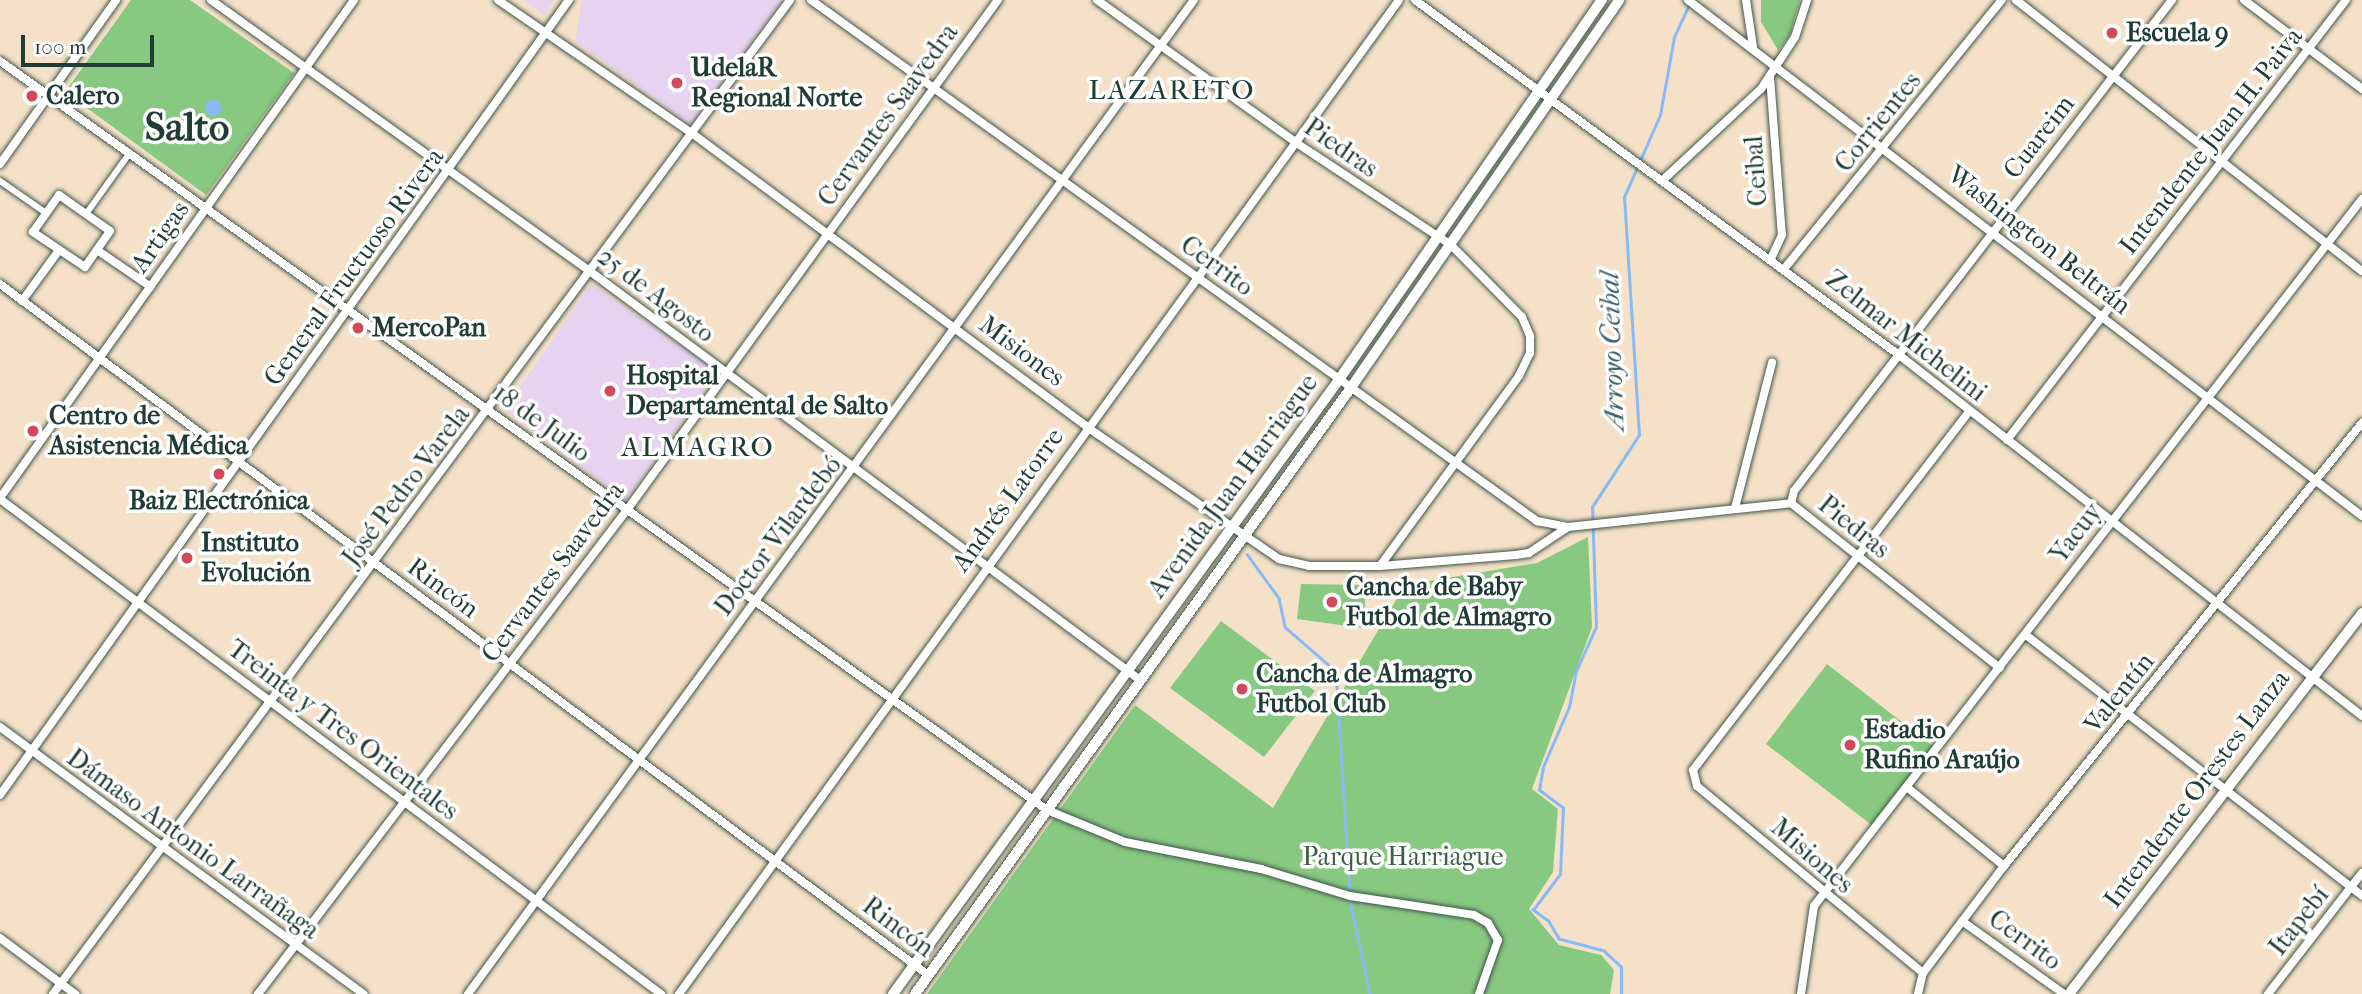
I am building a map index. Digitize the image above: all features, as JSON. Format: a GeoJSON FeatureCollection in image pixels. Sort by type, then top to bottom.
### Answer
{"type":"FeatureCollection","features":[{"type":"Feature","properties":{"kind":"street"},"geometry":{"type":"LineString","coordinates":[[0,164],[116,0]]}},
{"type":"Feature","properties":{"kind":"street","name":"25 de Agosto"},"geometry":{"type":"LineString","coordinates":[[211,0],[590,272],[1140,680]]}},
{"type":"Feature","properties":{"kind":"street","name":"Artigas"},"geometry":{"type":"LineString","coordinates":[[0,498],[354,0]]}},
{"type":"Feature","properties":{"kind":"street","name":"Misiones"},"geometry":{"type":"LineString","coordinates":[[498,0],[693,134],[957,327],[1087,427],[1243,538],[1279,559],[1309,566],[1380,566],[1529,553],[1568,527]]}},
{"type":"Feature","properties":{"kind":"street","name":"General Fructuoso Rivera"},"geometry":{"type":"LineString","coordinates":[[0,795],[450,170],[569,0]]}},
{"type":"Feature","properties":{"kind":"street","name":"José Pedro Varela"},"geometry":{"type":"LineString","coordinates":[[52,994],[489,411],[790,0]]}},
{"type":"Feature","properties":{"kind":"street","name":"Cerrito"},"geometry":{"type":"LineString","coordinates":[[811,0],[935,85],[1062,181],[1338,381],[1537,521],[1568,527],[1611,521]]}},
{"type":"Feature","properties":{"kind":"street","name":"Cervantes Saavedra"},"geometry":{"type":"LineString","coordinates":[[258,994],[627,510],[998,0]]}},
{"type":"Feature","properties":{"kind":"street","name":"Piedras"},"geometry":{"type":"LineString","coordinates":[[1097,0],[1298,144],[1436,238],[1451,245],[1522,317],[1530,336],[1530,352],[1519,376],[1455,465]]}},
{"type":"Feature","properties":{"kind":"street","name":"Doctor Vilardebó"},"geometry":{"type":"LineString","coordinates":[[468,994],[1194,0]]}},
{"type":"Feature","properties":{"kind":"street","name":"Andrés Latorre"},"geometry":{"type":"LineString","coordinates":[[679,994],[890,698],[1298,144],[1399,0]]}},
{"type":"Feature","properties":{"kind":"street","name":"Zelmar Michelini"},"geometry":{"type":"LineString","coordinates":[[1415,0],[1664,179],[1899,355],[2362,716]]}},
{"type":"Feature","properties":{"kind":"street","name":"Avenida Juan Harriague"},"geometry":{"type":"LineString","coordinates":[[893,994],[1338,381],[1602,0]]}},
{"type":"Feature","properties":{"kind":"street","name":"Avenida Juan Harriague"},"geometry":{"type":"LineString","coordinates":[[915,994],[1350,389],[1619,0]]}},
{"type":"Feature","properties":{"kind":"street","name":"Washington Beltrán"},"geometry":{"type":"LineString","coordinates":[[1688,0],[1886,148],[2362,516]]}},
{"type":"Feature","properties":{"kind":"street"},"geometry":{"type":"LineString","coordinates":[[1746,0],[1753,47]]}},
{"type":"Feature","properties":{"kind":"street"},"geometry":{"type":"LineString","coordinates":[[1664,179],[1770,77],[1795,37],[1807,0]]}},
{"type":"Feature","properties":{"kind":"street","name":"Corrientes"},"geometry":{"type":"LineString","coordinates":[[1784,269],[1886,148],[2002,0]]}},
{"type":"Feature","properties":{"kind":"street"},"geometry":{"type":"LineString","coordinates":[[2016,0],[2220,163],[2362,271]]}},
{"type":"Feature","properties":{"kind":"street","name":"Cuareim"},"geometry":{"type":"LineString","coordinates":[[1791,503],[1794,491],[2172,0]]}},
{"type":"Feature","properties":{"kind":"street"},"geometry":{"type":"LineString","coordinates":[[2244,0],[2362,89]]}},
{"type":"Feature","properties":{"kind":"street","name":"Intendente Juan H. Paiva"},"geometry":{"type":"LineString","coordinates":[[2007,440],[2346,0]]}},
{"type":"Feature","properties":{"kind":"street","name":"18 de Julio"},"geometry":{"type":"LineString","coordinates":[[0,61],[1047,810],[1125,842],[1261,869],[1350,896],[1474,915],[1488,923],[1498,940],[1479,994]]}},
{"type":"Feature","properties":{"kind":"street","name":"Ceibal"},"geometry":{"type":"LineString","coordinates":[[1770,77],[1782,235],[1771,259]]}},
{"type":"Feature","properties":{"kind":"street"},"geometry":{"type":"LineString","coordinates":[[86,214],[129,154]]}},
{"type":"Feature","properties":{"kind":"street"},"geometry":{"type":"LineString","coordinates":[[0,181],[46,213]]}},
{"type":"Feature","properties":{"kind":"street"},"geometry":{"type":"LineString","coordinates":[[59,195],[86,214],[110,231],[85,267],[33,232],[59,195]]}},
{"type":"Feature","properties":{"kind":"street","name":"Yacuy"},"geometry":{"type":"LineString","coordinates":[[1801,994],[1811,915],[2111,521],[2362,199]]}},
{"type":"Feature","properties":{"kind":"street"},"geometry":{"type":"LineString","coordinates":[[22,301],[59,250]]}},
{"type":"Feature","properties":{"kind":"street"},"geometry":{"type":"LineString","coordinates":[[97,250],[151,286]]}},
{"type":"Feature","properties":{"kind":"street","name":"Rincón"},"geometry":{"type":"LineString","coordinates":[[0,285],[928,975]]}},
{"type":"Feature","properties":{"kind":"street"},"geometry":{"type":"LineString","coordinates":[[1735,508],[1772,363]]}},
{"type":"Feature","properties":{"kind":"street"},"geometry":{"type":"LineString","coordinates":[[1857,558],[1969,411]]}},
{"type":"Feature","properties":{"kind":"street","name":"Valentín"},"geometry":{"type":"LineString","coordinates":[[1918,994],[1923,973],[2004,866],[2129,715],[2362,423]]}},
{"type":"Feature","properties":{"kind":"street"},"geometry":{"type":"LineString","coordinates":[[1380,566],[1455,465]]}},
{"type":"Feature","properties":{"kind":"street","name":"Treinta y Tres Orientales"},"geometry":{"type":"LineString","coordinates":[[0,498],[270,704],[661,994]]}},
{"type":"Feature","properties":{"kind":"street","name":"Piedras"},"geometry":{"type":"LineString","coordinates":[[1611,521],[1791,503],[1857,558],[2000,668]]}},
{"type":"Feature","properties":{"kind":"street","name":"Misiones"},"geometry":{"type":"LineString","coordinates":[[1857,558],[1698,760],[1693,770],[1697,786],[1923,973]]}},
{"type":"Feature","properties":{"kind":"street","name":"Intendente Orestes Lanza"},"geometry":{"type":"LineString","coordinates":[[2070,994],[2362,613]]}},
{"type":"Feature","properties":{"kind":"street"},"geometry":{"type":"LineString","coordinates":[[2026,635],[2362,896]]}},
{"type":"Feature","properties":{"kind":"street","name":"Dámaso Antonio Larrañaga"},"geometry":{"type":"LineString","coordinates":[[0,727],[363,994]]}},
{"type":"Feature","properties":{"kind":"street","name":"Cerrito"},"geometry":{"type":"LineString","coordinates":[[1908,788],[2004,866]]}},
{"type":"Feature","properties":{"kind":"street","name":"Itapebí"},"geometry":{"type":"LineString","coordinates":[[2268,994],[2362,873]]}},
{"type":"Feature","properties":{"kind":"street","name":"Cerrito"},"geometry":{"type":"LineString","coordinates":[[1962,921],[2064,994]]}},
{"type":"Feature","properties":{"kind":"street"},"geometry":{"type":"LineString","coordinates":[[0,938],[75,994]]}},
{"type":"Feature","properties":{"kind":"shaded area"},"geometry":{"type":"Polygon","coordinates":[[[523,0],[554,0],[544,15],[523,0]]]}},
{"type":"Feature","properties":{"kind":"shaded area","name":"UdelaR Regional Norte"},"geometry":{"type":"Polygon","coordinates":[[[582,0],[782,0],[690,124],[575,41],[582,0]]]}},
{"type":"Feature","properties":{"kind":"shaded area","name":"Hospital Departamental de Salto"},"geometry":{"type":"Polygon","coordinates":[[[591,284],[718,371],[626,500],[504,410],[591,284]]]}},
{"type":"Feature","properties":{"kind":"green space"},"geometry":{"type":"Polygon","coordinates":[[[131,0],[190,0],[294,73],[206,195],[65,92],[131,0]]]}},
{"type":"Feature","properties":{"kind":"green space"},"geometry":{"type":"Polygon","coordinates":[[[1761,0],[1800,0],[1789,37],[1778,50],[1761,22],[1761,0]]]}},
{"type":"Feature","properties":{"kind":"green space","name":"Parque Harriague"},"geometry":{"type":"Polygon","coordinates":[[[1588,537],[1592,627],[1532,789],[1558,809],[1553,872],[1529,909],[1559,945],[1601,955],[1614,970],[1610,994],[927,994],[1135,705],[1273,808],[1405,585],[1537,563],[1588,537]]]}},
{"type":"Feature","properties":{"kind":"green space","name":"Cancha de Baby Futbol de Almagro"},"geometry":{"type":"Polygon","coordinates":[[[1301,584],[1367,585],[1362,628],[1297,619],[1301,584]]]}},
{"type":"Feature","properties":{"kind":"green space","name":"Cancha de Almagro Futbol Club"},"geometry":{"type":"Polygon","coordinates":[[[1221,621],[1315,691],[1264,757],[1170,688],[1221,621]]]}},
{"type":"Feature","properties":{"kind":"green space","name":"Estadio Rufino Araújo"},"geometry":{"type":"Polygon","coordinates":[[[1827,664],[1934,747],[1873,826],[1766,744],[1827,664]]]}},
{"type":"Feature","properties":{"kind":"water"},"geometry":{"type":"Polygon","coordinates":[[[213,100],[221,108],[213,116],[205,108],[213,100]]]}},
{"type":"Feature","properties":{"kind":"waterway","name":"Arroyo Ceibal"},"geometry":{"type":"LineString","coordinates":[[1621,994],[1621,967],[1604,951],[1559,939],[1548,921],[1533,910],[1560,874],[1563,808],[1539,790],[1543,767],[1569,707],[1576,671],[1596,627],[1592,507],[1639,435],[1624,197],[1660,115],[1674,37],[1690,3]]}},
{"type":"Feature","properties":{"kind":"waterway"},"geometry":{"type":"LineString","coordinates":[[1247,554],[1279,598],[1285,627],[1336,671],[1350,892]]}},
{"type":"Feature","properties":{"kind":"waterway"},"geometry":{"type":"LineString","coordinates":[[1350,900],[1370,994]]}},
{"type":"Feature","properties":{"kind":"place","name":"Escuela 9"},"geometry":{"type":"Point","coordinates":[2112,33]}},
{"type":"Feature","properties":{"kind":"place","name":"UdelaR Regional Norte"},"geometry":{"type":"Point","coordinates":[677,83]}},
{"type":"Feature","properties":{"kind":"place","name":"Calero"},"geometry":{"type":"Point","coordinates":[32,96]}},
{"type":"Feature","properties":{"kind":"place","name":"MercoPan"},"geometry":{"type":"Point","coordinates":[358,328]}},
{"type":"Feature","properties":{"kind":"place","name":"Hospital Departamental de Salto"},"geometry":{"type":"Point","coordinates":[610,391]}},
{"type":"Feature","properties":{"kind":"place","name":"Centro de Asistencia Médica"},"geometry":{"type":"Point","coordinates":[33,431]}},
{"type":"Feature","properties":{"kind":"place","name":"Baiz Electrónica"},"geometry":{"type":"Point","coordinates":[219,474]}},
{"type":"Feature","properties":{"kind":"place","name":"Instituto Evolución"},"geometry":{"type":"Point","coordinates":[187,558]}},
{"type":"Feature","properties":{"kind":"place","name":"Cancha de Baby Futbol de Almagro"},"geometry":{"type":"Point","coordinates":[1332,602]}},
{"type":"Feature","properties":{"kind":"place","name":"Cancha de Almagro Futbol Club"},"geometry":{"type":"Point","coordinates":[1242,689]}},
{"type":"Feature","properties":{"kind":"place","name":"Estadio Rufino Araújo"},"geometry":{"type":"Point","coordinates":[1850,745]}},
{"type":"Feature","properties":{"kind":"district","name":"LAZARETO"},"geometry":{"type":"Point","coordinates":[1172,90]}},
{"type":"Feature","properties":{"kind":"district","name":"Salto"},"geometry":{"type":"Point","coordinates":[187,127]}},
{"type":"Feature","properties":{"kind":"district","name":"ALMAGRO"},"geometry":{"type":"Point","coordinates":[698,447]}}]}
